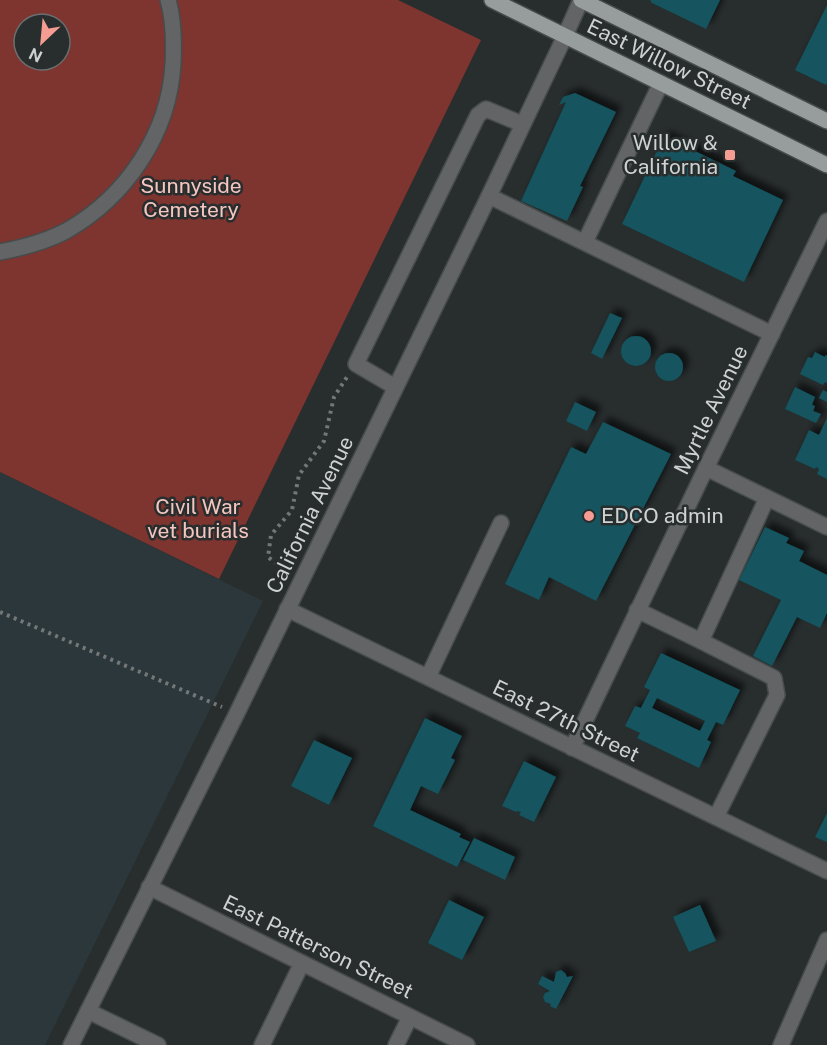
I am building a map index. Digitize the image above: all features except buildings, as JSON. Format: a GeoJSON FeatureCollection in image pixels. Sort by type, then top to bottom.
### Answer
{"type":"FeatureCollection","features":[{"type":"Feature","properties":{"kind":"main road","name":"East Willow Street"},"geometry":{"type":"LineString","coordinates":[[492,0],[827,165]]}},
{"type":"Feature","properties":{"kind":"main road","name":"East Willow Street"},"geometry":{"type":"LineString","coordinates":[[581,0],[827,121]]}},
{"type":"Feature","properties":{"kind":"street"},"geometry":{"type":"LineString","coordinates":[[0,252],[28,246],[64,232],[96,211],[124,185],[147,153],[163,118],[172,81],[174,43],[168,0]]}},
{"type":"Feature","properties":{"kind":"street","name":"California Avenue"},"geometry":{"type":"LineString","coordinates":[[71,1045],[237,713],[489,196],[581,0]]}},
{"type":"Feature","properties":{"kind":"street"},"geometry":{"type":"LineString","coordinates":[[585,242],[661,83]]}},
{"type":"Feature","properties":{"kind":"street"},"geometry":{"type":"LineString","coordinates":[[395,387],[356,364],[478,114],[486,109],[522,124]]}},
{"type":"Feature","properties":{"kind":"street"},"geometry":{"type":"LineString","coordinates":[[489,196],[772,334]]}},
{"type":"Feature","properties":{"kind":"street","name":"Myrtle Avenue"},"geometry":{"type":"LineString","coordinates":[[572,748],[827,221]]}},
{"type":"Feature","properties":{"kind":"street"},"geometry":{"type":"LineString","coordinates":[[706,468],[827,527]]}},
{"type":"Feature","properties":{"kind":"street"},"geometry":{"type":"LineString","coordinates":[[701,641],[767,498]]}},
{"type":"Feature","properties":{"kind":"street"},"geometry":{"type":"LineString","coordinates":[[428,677],[501,523]]}},
{"type":"Feature","properties":{"kind":"street","name":"East 27th Street"},"geometry":{"type":"LineString","coordinates":[[287,609],[827,871]]}},
{"type":"Feature","properties":{"kind":"street"},"geometry":{"type":"LineString","coordinates":[[638,610],[774,678],[777,695],[716,817]]}},
{"type":"Feature","properties":{"kind":"street","name":"East Patterson Street"},"geometry":{"type":"LineString","coordinates":[[149,887],[467,1045]]}},
{"type":"Feature","properties":{"kind":"street"},"geometry":{"type":"LineString","coordinates":[[782,1045],[827,939]]}},
{"type":"Feature","properties":{"kind":"street"},"geometry":{"type":"LineString","coordinates":[[262,1045],[302,963]]}},
{"type":"Feature","properties":{"kind":"street"},"geometry":{"type":"LineString","coordinates":[[88,1011],[158,1045]]}},
{"type":"Feature","properties":{"kind":"street"},"geometry":{"type":"LineString","coordinates":[[396,1045],[410,1017]]}},
{"type":"Feature","properties":{"kind":"path"},"geometry":{"type":"LineString","coordinates":[[284,568],[268,557],[271,535],[292,510],[299,475],[324,441],[334,397],[356,364]]}},
{"type":"Feature","properties":{"kind":"path"},"geometry":{"type":"LineString","coordinates":[[0,612],[237,713]]}},
{"type":"Feature","properties":{"kind":"shaded area"},"geometry":{"type":"Polygon","coordinates":[[[0,472],[263,601],[45,1045],[0,1045],[0,472]]]}},
{"type":"Feature","properties":{"kind":"green space","name":"Sunnyside Cemetery"},"geometry":{"type":"Polygon","coordinates":[[[0,0],[398,0],[481,40],[219,579],[0,472],[0,0]]]}},
{"type":"Feature","properties":{"kind":"place","name":"Willow & California"},"geometry":{"type":"Point","coordinates":[730,155]}},
{"type":"Feature","properties":{"kind":"place","name":"EDCO admin"},"geometry":{"type":"Point","coordinates":[589,516]}},
{"type":"Feature","properties":{"kind":"park label","name":"Civil War vet burials"},"geometry":{"type":"Point","coordinates":[198,519]}}]}
